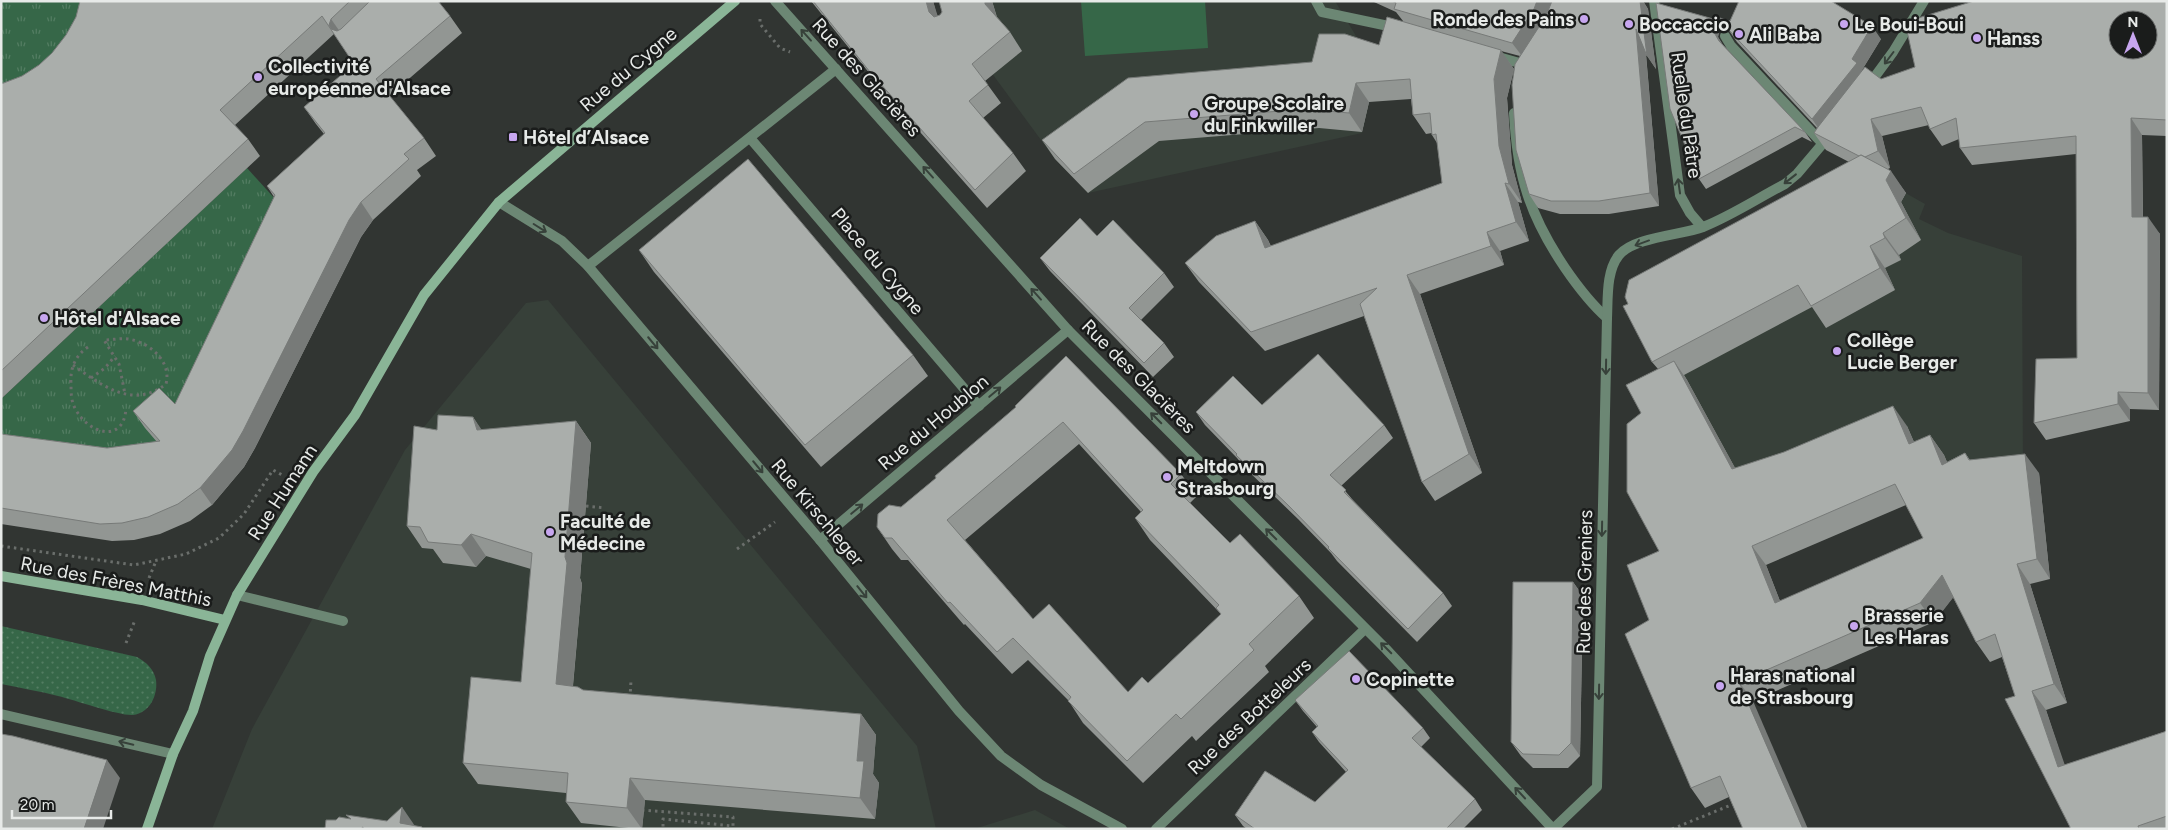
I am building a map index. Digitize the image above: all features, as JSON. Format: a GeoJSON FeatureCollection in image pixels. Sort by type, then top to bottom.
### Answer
{"type":"FeatureCollection","features":[{"type":"Feature","properties":{"kind":"street","name":"Rue du Cygne"},"geometry":{"type":"LineString","coordinates":[[499,202],[735,1]]}},
{"type":"Feature","properties":{"kind":"street","name":"Rue des Glacières"},"geometry":{"type":"LineString","coordinates":[[775,1],[1068,330],[1386,649],[1553,829]]}},
{"type":"Feature","properties":{"kind":"street"},"geometry":{"type":"LineString","coordinates":[[1316,1],[1322,12],[1410,32]]}},
{"type":"Feature","properties":{"kind":"street","name":"Ruelle du Pâtre"},"geometry":{"type":"LineString","coordinates":[[1654,1],[1680,196],[1690,213],[1702,227]]}},
{"type":"Feature","properties":{"kind":"street"},"geometry":{"type":"LineString","coordinates":[[1858,98],[1894,52],[1924,1]]}},
{"type":"Feature","properties":{"kind":"street"},"geometry":{"type":"LineString","coordinates":[[1726,36],[1731,46],[1823,144]]}},
{"type":"Feature","properties":{"kind":"street"},"geometry":{"type":"LineString","coordinates":[[1485,54],[1526,60],[1518,75]]}},
{"type":"Feature","properties":{"kind":"street"},"geometry":{"type":"LineString","coordinates":[[588,266],[836,69]]}},
{"type":"Feature","properties":{"kind":"street"},"geometry":{"type":"LineString","coordinates":[[1514,98],[1519,164],[1532,212],[1550,245],[1589,302],[1607,318]]}},
{"type":"Feature","properties":{"kind":"street","name":"Rue des Greniers"},"geometry":{"type":"LineString","coordinates":[[1553,829],[1597,786],[1607,318],[1610,276],[1614,262],[1621,253],[1648,240],[1702,227],[1785,184],[1797,174],[1835,128]]}},
{"type":"Feature","properties":{"kind":"street","name":"Place du Cygne"},"geometry":{"type":"LineString","coordinates":[[750,138],[979,406]]}},
{"type":"Feature","properties":{"kind":"street","name":"Rue Kirschleger"},"geometry":{"type":"LineString","coordinates":[[499,202],[562,241],[588,266],[820,540],[959,710],[1000,756],[1041,785],[1122,829]]}},
{"type":"Feature","properties":{"kind":"street","name":"Rue Humann"},"geometry":{"type":"LineString","coordinates":[[147,829],[173,754],[193,710],[210,656],[237,595],[313,472],[355,415],[424,295],[499,202]]}},
{"type":"Feature","properties":{"kind":"street","name":"Rue du Houblon"},"geometry":{"type":"LineString","coordinates":[[820,540],[1068,330]]}},
{"type":"Feature","properties":{"kind":"street","name":"Rue des Frères Matthis"},"geometry":{"type":"LineString","coordinates":[[1,576],[142,600],[225,620]]}},
{"type":"Feature","properties":{"kind":"street"},"geometry":{"type":"LineString","coordinates":[[237,595],[344,621]]}},
{"type":"Feature","properties":{"kind":"street","name":"Rue des Botteleurs"},"geometry":{"type":"LineString","coordinates":[[1156,829],[1365,628]]}},
{"type":"Feature","properties":{"kind":"street"},"geometry":{"type":"LineString","coordinates":[[1,714],[173,754]]}},
{"type":"Feature","properties":{"kind":"path"},"geometry":{"type":"LineString","coordinates":[[73,365],[90,379],[106,387],[125,394],[149,394],[166,384],[168,376],[156,353],[146,345],[127,339],[104,340],[114,356],[123,378],[125,394]]}},
{"type":"Feature","properties":{"kind":"path"},"geometry":{"type":"LineString","coordinates":[[88,347],[80,352],[73,365],[71,379],[72,398],[75,409],[83,420],[95,430],[106,432],[113,431],[123,420],[126,408]]}},
{"type":"Feature","properties":{"kind":"path"},"geometry":{"type":"LineString","coordinates":[[90,379],[105,368],[114,356]]}},
{"type":"Feature","properties":{"kind":"path"},"geometry":{"type":"LineString","coordinates":[[1,546],[134,565],[186,554],[219,538],[244,514],[273,470],[304,487]]}},
{"type":"Feature","properties":{"kind":"path"},"geometry":{"type":"LineString","coordinates":[[586,506],[605,508]]}},
{"type":"Feature","properties":{"kind":"path"},"geometry":{"type":"LineString","coordinates":[[737,549],[794,509]]}},
{"type":"Feature","properties":{"kind":"path"},"geometry":{"type":"LineString","coordinates":[[629,705],[631,680]]}},
{"type":"Feature","properties":{"kind":"path"},"geometry":{"type":"LineString","coordinates":[[1672,829],[1737,803]]}},
{"type":"Feature","properties":{"kind":"path"},"geometry":{"type":"LineString","coordinates":[[637,810],[733,817],[733,826],[664,819],[663,829]]}},
{"type":"Feature","properties":{"kind":"shaded area","name":"Groupe Scolaire du Finkwiller"},"geometry":{"type":"Polygon","coordinates":[[[955,1],[1335,1],[1368,56],[1371,95],[1362,133],[1088,193],[1055,159],[966,38],[955,1]]]}},
{"type":"Feature","properties":{"kind":"shaded area","name":"Collège Lucie Berger"},"geometry":{"type":"Polygon","coordinates":[[[1865,170],[1925,204],[1919,219],[1948,233],[2022,256],[2023,480],[1648,498],[1642,404],[1865,170]]]}},
{"type":"Feature","properties":{"kind":"shaded area","name":"Faculté de Médecine"},"geometry":{"type":"Polygon","coordinates":[[[548,300],[917,746],[936,829],[212,829],[252,729],[405,450],[526,303],[548,300]]]}},
{"type":"Feature","properties":{"kind":"shaded area"},"geometry":{"type":"Polygon","coordinates":[[[1035,810],[1070,829],[974,829],[1035,810]]]}},
{"type":"Feature","properties":{"kind":"green space"},"geometry":{"type":"Polygon","coordinates":[[[1,1],[91,1],[76,53],[1,96],[1,1]]]}},
{"type":"Feature","properties":{"kind":"green space"},"geometry":{"type":"Polygon","coordinates":[[[1081,1],[1205,1],[1208,48],[1085,56],[1081,1]]]}},
{"type":"Feature","properties":{"kind":"green space"},"geometry":{"type":"Polygon","coordinates":[[[247,168],[287,212],[165,450],[1,449],[1,399],[247,168]]]}},
{"type":"Feature","properties":{"kind":"green space"},"geometry":{"type":"Polygon","coordinates":[[[1,626],[137,657],[149,666],[155,676],[156,692],[152,702],[139,714],[126,715],[51,694],[1,684],[1,626]]]}},
{"type":"Feature","properties":{"kind":"building","name":"Hôtel d'Alsace"},"geometry":{"type":"Polygon","coordinates":[[[80,1],[350,1],[331,19],[329,25],[331,29],[337,31],[370,1],[438,1],[450,16],[376,79],[424,138],[404,154],[409,159],[361,202],[349,220],[232,450],[200,488],[178,504],[148,517],[122,523],[100,524],[1,508],[1,434],[107,448],[160,441],[133,411],[159,388],[175,404],[275,195],[267,186],[325,133],[304,107],[354,64],[322,16],[220,110],[248,139],[1,371],[1,84],[22,76],[39,65],[52,53],[66,35],[76,17],[80,1]]]}},
{"type":"Feature","properties":{"kind":"building"},"geometry":{"type":"Polygon","coordinates":[[[813,1],[926,1],[929,12],[934,17],[942,12],[939,1],[985,1],[985,4],[1010,32],[972,64],[988,85],[969,101],[1013,153],[975,190],[870,72],[813,1]]]}},
{"type":"Feature","properties":{"kind":"building"},"geometry":{"type":"Polygon","coordinates":[[[1392,1],[1537,1],[1534,9],[1512,43],[1394,9],[1396,3],[1392,1]]]}},
{"type":"Feature","properties":{"kind":"building"},"geometry":{"type":"Polygon","coordinates":[[[1552,1],[1640,1],[1647,56],[1636,29],[1650,193],[1599,201],[1551,201],[1529,194],[1516,150],[1512,85],[1515,64],[1546,16],[1552,1]]]}},
{"type":"Feature","properties":{"kind":"building"},"geometry":{"type":"Polygon","coordinates":[[[1739,1],[1831,1],[1872,26],[1852,59],[1857,63],[1812,119],[1720,18],[1730,21],[1739,1]]]}},
{"type":"Feature","properties":{"kind":"building"},"geometry":{"type":"Polygon","coordinates":[[[1974,1],[2167,1],[2167,120],[2131,118],[2132,217],[2148,217],[2148,393],[2118,392],[2118,404],[2034,423],[2036,359],[2077,358],[2076,136],[1960,148],[1956,118],[1930,129],[1921,107],[1871,119],[1878,151],[1865,157],[1859,156],[1814,133],[1865,67],[1881,79],[1915,67],[1905,22],[1974,1]]]}},
{"type":"Feature","properties":{"kind":"building"},"geometry":{"type":"Polygon","coordinates":[[[1656,3],[1717,20],[1712,23],[1711,27],[1719,41],[1805,132],[1795,127],[1699,179],[1670,109],[1656,3]]]}},
{"type":"Feature","properties":{"kind":"building"},"geometry":{"type":"Polygon","coordinates":[[[1387,17],[1501,50],[1494,79],[1499,146],[1509,184],[1505,183],[1516,222],[1487,232],[1491,246],[1407,275],[1469,454],[1422,482],[1360,304],[1377,288],[1251,332],[1185,263],[1216,236],[1255,221],[1265,248],[1442,183],[1436,134],[1432,135],[1430,113],[1413,115],[1410,79],[1356,83],[1349,113],[1305,109],[1145,122],[1074,174],[1042,140],[1128,78],[1312,62],[1319,34],[1345,34],[1379,45],[1387,17]]]}},
{"type":"Feature","properties":{"kind":"building"},"geometry":{"type":"Polygon","coordinates":[[[1861,155],[1891,171],[1886,180],[1906,218],[1883,233],[1885,238],[1870,246],[1880,268],[1811,306],[1798,285],[1652,362],[1623,306],[1628,304],[1625,297],[1629,280],[1861,155]]]}},
{"type":"Feature","properties":{"kind":"building"},"geometry":{"type":"Polygon","coordinates":[[[748,159],[913,355],[805,445],[639,250],[748,159]]]}},
{"type":"Feature","properties":{"kind":"building"},"geometry":{"type":"Polygon","coordinates":[[[1080,218],[1097,236],[1113,220],[1164,273],[1129,308],[1164,343],[1144,363],[1040,258],[1080,218]]]}},
{"type":"Feature","properties":{"kind":"building"},"geometry":{"type":"Polygon","coordinates":[[[1318,354],[1384,425],[1330,475],[1346,490],[1344,492],[1443,593],[1408,629],[1196,412],[1233,376],[1262,405],[1318,354]]]}},
{"type":"Feature","properties":{"kind":"building"},"geometry":{"type":"Polygon","coordinates":[[[1066,356],[1181,474],[1171,484],[1230,543],[1240,534],[1299,596],[1249,644],[1254,650],[1181,719],[1176,714],[1127,761],[1068,701],[1071,697],[1013,638],[997,652],[950,602],[948,603],[892,538],[885,538],[877,527],[878,514],[889,505],[901,507],[936,478],[935,476],[1015,406],[1066,356]],[[1063,422],[947,520],[1033,619],[1049,604],[1128,692],[1142,677],[1148,683],[1221,614],[1216,608],[1219,605],[1135,518],[1143,510],[1063,422]]]}},
{"type":"Feature","properties":{"kind":"building"},"geometry":{"type":"Polygon","coordinates":[[[1674,361],[1732,469],[1784,452],[1893,406],[1909,444],[1930,435],[1942,465],[1965,453],[1969,460],[2025,454],[2037,559],[2017,564],[2054,684],[2032,691],[2058,767],[2167,731],[2167,816],[2138,826],[2139,829],[2071,829],[2005,699],[2015,696],[1995,634],[1976,642],[1942,575],[1920,603],[1739,682],[1803,829],[1743,829],[1720,776],[1691,788],[1625,634],[1649,620],[1627,565],[1659,551],[1627,492],[1627,424],[1641,413],[1626,385],[1674,361]],[[1895,484],[1752,546],[1775,603],[1923,538],[1895,484]]]}},
{"type":"Feature","properties":{"kind":"building"},"geometry":{"type":"Polygon","coordinates":[[[438,415],[473,417],[477,430],[576,421],[565,557],[567,563],[556,684],[578,687],[583,690],[861,714],[857,761],[864,761],[860,798],[630,778],[627,808],[566,802],[568,773],[463,763],[471,677],[521,682],[532,553],[471,534],[461,545],[428,542],[420,527],[407,526],[414,426],[437,430],[438,415]]]}},
{"type":"Feature","properties":{"kind":"building"},"geometry":{"type":"Polygon","coordinates":[[[1513,582],[1573,582],[1571,743],[1559,755],[1523,754],[1511,742],[1513,582]]]}},
{"type":"Feature","properties":{"kind":"building"},"geometry":{"type":"Polygon","coordinates":[[[1349,651],[1423,728],[1412,738],[1475,799],[1446,829],[1255,829],[1235,815],[1265,771],[1315,802],[1348,770],[1312,732],[1318,726],[1295,700],[1349,651]]]}},
{"type":"Feature","properties":{"kind":"building"},"geometry":{"type":"Polygon","coordinates":[[[1,734],[107,760],[84,829],[1,829],[1,734]]]}},
{"type":"Feature","properties":{"kind":"building"},"geometry":{"type":"Polygon","coordinates":[[[402,807],[400,823],[422,827],[421,829],[365,829],[362,827],[363,829],[325,829],[326,820],[336,820],[339,817],[351,819],[346,815],[387,821],[402,807]]]}},
{"type":"Feature","properties":{"kind":"place","name":"Ronde des Pains"},"geometry":{"type":"Point","coordinates":[1584,19]}},
{"type":"Feature","properties":{"kind":"place","name":"Boccaccio"},"geometry":{"type":"Point","coordinates":[1629,24]}},
{"type":"Feature","properties":{"kind":"place","name":"Le Boui-Boui"},"geometry":{"type":"Point","coordinates":[1844,24]}},
{"type":"Feature","properties":{"kind":"place","name":"Ali Baba"},"geometry":{"type":"Point","coordinates":[1739,34]}},
{"type":"Feature","properties":{"kind":"place","name":"Hanss"},"geometry":{"type":"Point","coordinates":[1977,38]}},
{"type":"Feature","properties":{"kind":"place","name":"Collectivité européenne d'Alsace"},"geometry":{"type":"Point","coordinates":[258,77]}},
{"type":"Feature","properties":{"kind":"place","name":"Groupe Scolaire du Finkwiller"},"geometry":{"type":"Point","coordinates":[1194,114]}},
{"type":"Feature","properties":{"kind":"place","name":"Hôtel d’Alsace"},"geometry":{"type":"Point","coordinates":[513,137]}},
{"type":"Feature","properties":{"kind":"place","name":"Hôtel d'Alsace"},"geometry":{"type":"Point","coordinates":[44,318]}},
{"type":"Feature","properties":{"kind":"place","name":"Collège Lucie Berger"},"geometry":{"type":"Point","coordinates":[1837,351]}},
{"type":"Feature","properties":{"kind":"place","name":"Meltdown Strasbourg"},"geometry":{"type":"Point","coordinates":[1167,477]}},
{"type":"Feature","properties":{"kind":"place","name":"Faculté de Médecine"},"geometry":{"type":"Point","coordinates":[550,532]}},
{"type":"Feature","properties":{"kind":"place","name":"Brasserie Les Haras"},"geometry":{"type":"Point","coordinates":[1854,626]}},
{"type":"Feature","properties":{"kind":"place","name":"Copinette"},"geometry":{"type":"Point","coordinates":[1356,679]}},
{"type":"Feature","properties":{"kind":"place","name":"Haras national de Strasbourg"},"geometry":{"type":"Point","coordinates":[1720,686]}}]}
